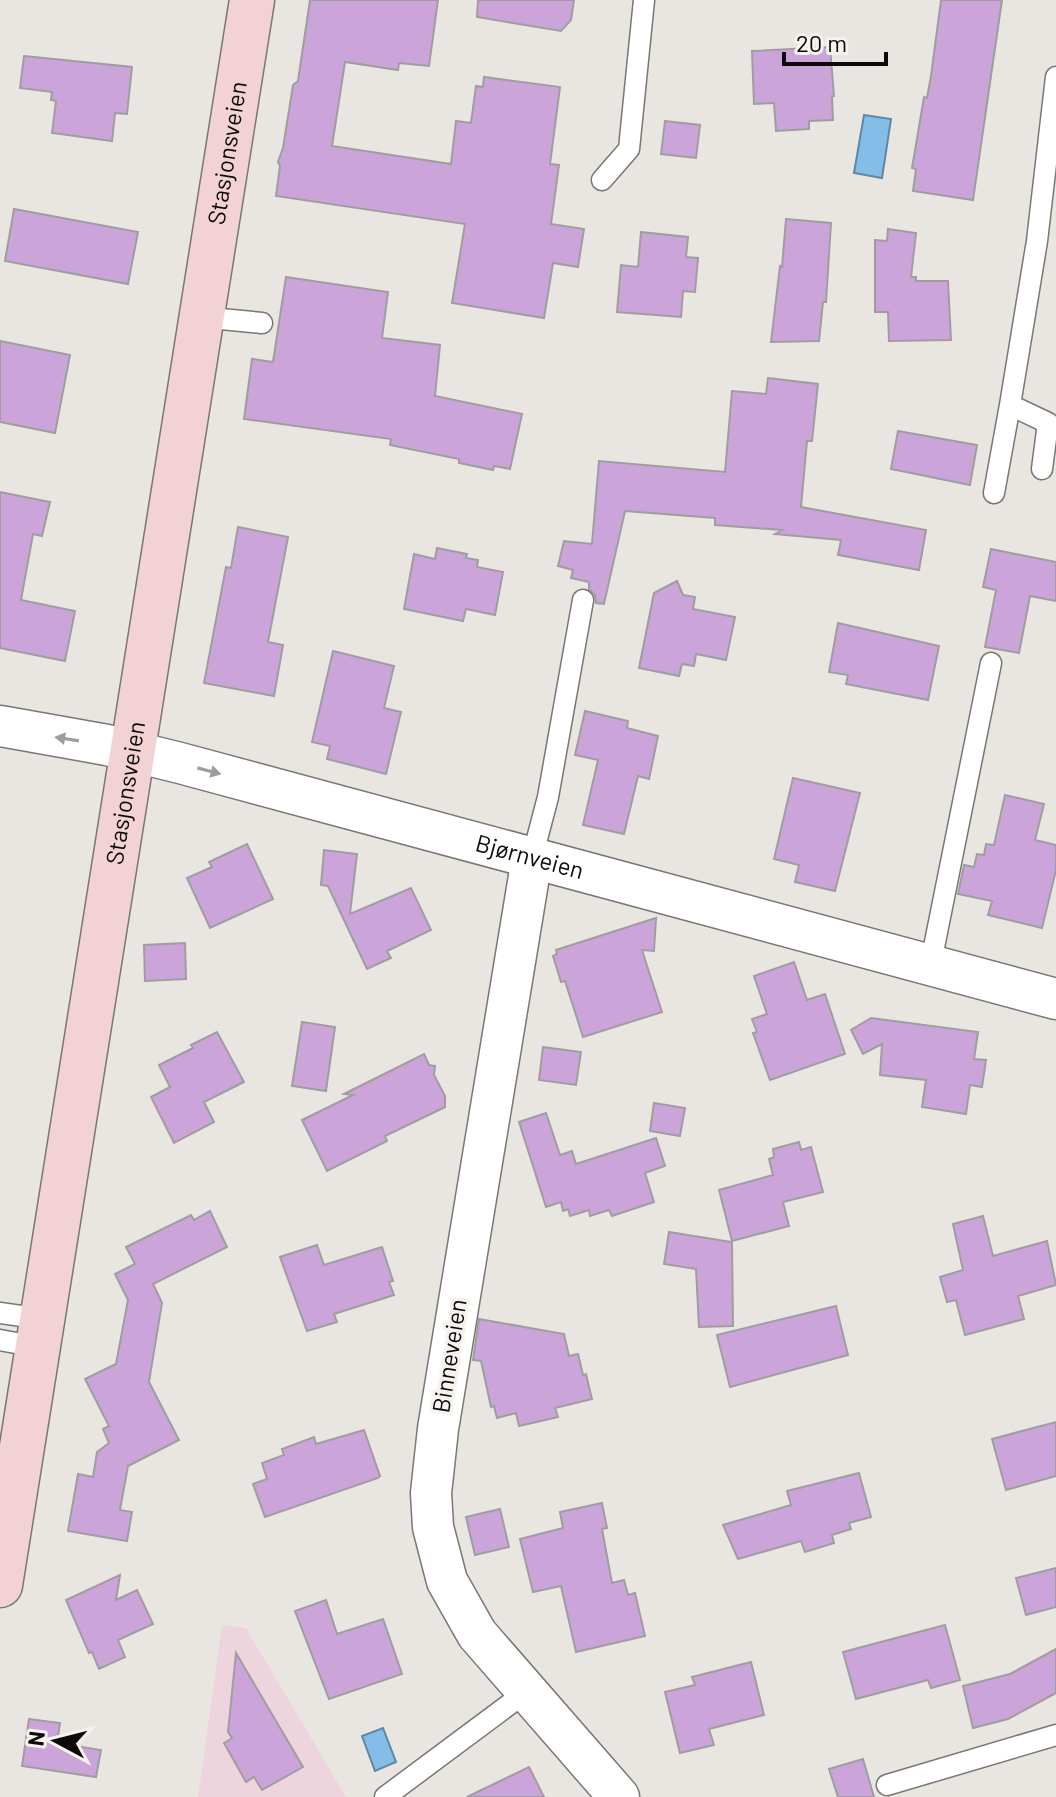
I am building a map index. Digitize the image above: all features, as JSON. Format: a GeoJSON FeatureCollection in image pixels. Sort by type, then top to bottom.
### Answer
{"type":"FeatureCollection","features":[{"type":"Feature","properties":{"kind":"street","name":"Stasjonsveien"},"geometry":{"type":"LineString","coordinates":[[0,1585],[20,1330],[134,751],[252,0]]}},
{"type":"Feature","properties":{"kind":"street","name":"Bjørnveien"},"geometry":{"type":"LineString","coordinates":[[0,726],[134,751],[1056,999]]}},
{"type":"Feature","properties":{"kind":"street","name":"Binneveien"},"geometry":{"type":"LineString","coordinates":[[532,858],[438,1429],[431,1493],[433,1527],[447,1581],[477,1634],[619,1797]]}},
{"type":"Feature","properties":{"kind":"lane"},"geometry":{"type":"LineString","coordinates":[[602,180],[629,149],[644,0]]}},
{"type":"Feature","properties":{"kind":"lane"},"geometry":{"type":"LineString","coordinates":[[994,493],[1037,241],[1056,77]]}},
{"type":"Feature","properties":{"kind":"lane"},"geometry":{"type":"LineString","coordinates":[[200,317],[262,323]]}},
{"type":"Feature","properties":{"kind":"lane"},"geometry":{"type":"LineString","coordinates":[[1010,405],[1048,423],[1042,469]]}},
{"type":"Feature","properties":{"kind":"lane"},"geometry":{"type":"LineString","coordinates":[[532,858],[548,797],[583,600]]}},
{"type":"Feature","properties":{"kind":"lane"},"geometry":{"type":"LineString","coordinates":[[930,967],[991,663]]}},
{"type":"Feature","properties":{"kind":"lane"},"geometry":{"type":"LineString","coordinates":[[385,1797],[526,1692]]}},
{"type":"Feature","properties":{"kind":"lane"},"geometry":{"type":"LineString","coordinates":[[887,1785],[1056,1735]]}},
{"type":"Feature","properties":{"kind":"shaded area"},"geometry":{"type":"Polygon","coordinates":[[[222,1625],[246,1628],[346,1797],[198,1797],[222,1625]]]}},
{"type":"Feature","properties":{"kind":"water"},"geometry":{"type":"Polygon","coordinates":[[[864,115],[891,119],[882,178],[854,173],[864,115]]]}},
{"type":"Feature","properties":{"kind":"water"},"geometry":{"type":"Polygon","coordinates":[[[383,1728],[396,1762],[375,1771],[362,1736],[383,1728]]]}},
{"type":"Feature","properties":{"kind":"building"},"geometry":{"type":"Polygon","coordinates":[[[310,0],[438,0],[429,66],[399,63],[398,70],[345,62],[332,146],[451,164],[456,121],[471,123],[476,86],[483,87],[484,77],[560,87],[550,164],[559,165],[551,224],[584,229],[578,267],[553,263],[544,318],[452,303],[465,224],[276,196],[278,162],[293,85],[298,81],[310,0]]]}},
{"type":"Feature","properties":{"kind":"building"},"geometry":{"type":"Polygon","coordinates":[[[478,0],[574,0],[571,20],[561,31],[477,17],[478,0]]]}},
{"type":"Feature","properties":{"kind":"building"},"geometry":{"type":"Polygon","coordinates":[[[941,0],[1002,0],[973,200],[913,191],[916,169],[912,168],[924,97],[927,98],[931,76],[941,0]]]}},
{"type":"Feature","properties":{"kind":"building"},"geometry":{"type":"Polygon","coordinates":[[[830,47],[833,120],[809,121],[809,129],[776,131],[774,103],[754,104],[752,51],[830,47]]]}},
{"type":"Feature","properties":{"kind":"building"},"geometry":{"type":"Polygon","coordinates":[[[24,56],[132,67],[127,114],[115,113],[112,141],[52,133],[56,101],[51,100],[52,92],[20,88],[24,56]]]}},
{"type":"Feature","properties":{"kind":"building"},"geometry":{"type":"Polygon","coordinates":[[[665,121],[700,125],[696,158],[661,154],[665,121]]]}},
{"type":"Feature","properties":{"kind":"building"},"geometry":{"type":"Polygon","coordinates":[[[14,209],[138,232],[128,284],[5,261],[14,209]]]}},
{"type":"Feature","properties":{"kind":"building"},"geometry":{"type":"Polygon","coordinates":[[[786,219],[831,223],[826,302],[823,302],[819,341],[771,342],[786,219]]]}},
{"type":"Feature","properties":{"kind":"building"},"geometry":{"type":"Polygon","coordinates":[[[888,229],[916,233],[911,277],[916,277],[916,281],[948,281],[951,340],[889,341],[888,312],[875,312],[875,240],[887,241],[888,229]]]}},
{"type":"Feature","properties":{"kind":"building"},"geometry":{"type":"Polygon","coordinates":[[[641,232],[688,237],[686,257],[698,258],[695,292],[683,291],[681,317],[617,312],[621,265],[638,267],[641,232]]]}},
{"type":"Feature","properties":{"kind":"building"},"geometry":{"type":"Polygon","coordinates":[[[286,277],[388,292],[382,338],[440,345],[435,396],[522,414],[510,469],[494,466],[493,470],[459,463],[459,459],[390,445],[391,439],[244,419],[252,359],[273,362],[286,277]]]}},
{"type":"Feature","properties":{"kind":"building"},"geometry":{"type":"Polygon","coordinates":[[[0,341],[70,355],[55,433],[0,422],[0,341]]]}},
{"type":"Feature","properties":{"kind":"building"},"geometry":{"type":"Polygon","coordinates":[[[768,378],[818,384],[812,441],[807,441],[801,507],[926,530],[919,570],[838,555],[841,540],[775,534],[782,530],[715,525],[715,518],[625,511],[604,604],[596,603],[589,582],[571,578],[573,570],[558,566],[564,541],[592,544],[599,461],[725,472],[732,391],[766,394],[768,378]]]}},
{"type":"Feature","properties":{"kind":"building"},"geometry":{"type":"Polygon","coordinates":[[[898,431],[977,445],[970,485],[891,469],[898,431]]]}},
{"type":"Feature","properties":{"kind":"building"},"geometry":{"type":"Polygon","coordinates":[[[0,492],[50,502],[42,536],[33,534],[21,600],[75,611],[65,661],[0,648],[0,492]]]}},
{"type":"Feature","properties":{"kind":"building"},"geometry":{"type":"Polygon","coordinates":[[[238,527],[288,537],[268,642],[283,645],[274,696],[204,683],[226,567],[231,568],[238,527]]]}},
{"type":"Feature","properties":{"kind":"building"},"geometry":{"type":"Polygon","coordinates":[[[437,548],[467,554],[466,558],[478,560],[477,567],[503,572],[495,615],[466,609],[463,621],[404,609],[414,554],[435,559],[437,548]]]}},
{"type":"Feature","properties":{"kind":"building"},"geometry":{"type":"Polygon","coordinates":[[[991,549],[1056,562],[1056,601],[1030,596],[1019,653],[985,647],[996,590],[983,587],[991,549]]]}},
{"type":"Feature","properties":{"kind":"building"},"geometry":{"type":"Polygon","coordinates":[[[677,581],[683,595],[695,597],[693,609],[735,617],[726,660],[696,654],[694,666],[682,664],[679,676],[639,668],[654,593],[677,581]]]}},
{"type":"Feature","properties":{"kind":"building"},"geometry":{"type":"Polygon","coordinates":[[[838,623],[939,646],[928,700],[846,684],[848,675],[829,672],[838,623]]]}},
{"type":"Feature","properties":{"kind":"building"},"geometry":{"type":"Polygon","coordinates":[[[333,651],[394,666],[384,708],[401,712],[386,774],[327,759],[330,746],[312,742],[333,651]]]}},
{"type":"Feature","properties":{"kind":"building"},"geometry":{"type":"Polygon","coordinates":[[[585,711],[628,721],[627,728],[658,736],[649,779],[638,776],[624,834],[583,825],[598,760],[575,755],[585,711]]]}},
{"type":"Feature","properties":{"kind":"building"},"geometry":{"type":"Polygon","coordinates":[[[793,778],[860,793],[835,891],[795,882],[799,865],[774,859],[793,778]]]}},
{"type":"Feature","properties":{"kind":"building"},"geometry":{"type":"Polygon","coordinates":[[[1005,795],[1044,804],[1035,840],[1056,845],[1056,870],[1042,928],[988,915],[992,901],[958,894],[964,865],[974,867],[977,854],[984,855],[986,844],[994,845],[1005,795]]]}},
{"type":"Feature","properties":{"kind":"building"},"geometry":{"type":"Polygon","coordinates":[[[247,844],[273,899],[210,928],[187,878],[212,867],[209,862],[247,844]]]}},
{"type":"Feature","properties":{"kind":"building"},"geometry":{"type":"Polygon","coordinates":[[[324,850],[357,854],[350,914],[411,888],[431,930],[387,951],[391,958],[367,969],[328,886],[321,885],[324,850]]]}},
{"type":"Feature","properties":{"kind":"building"},"geometry":{"type":"Polygon","coordinates":[[[656,918],[654,951],[642,950],[662,1012],[583,1037],[565,981],[561,982],[553,956],[557,954],[556,950],[656,918]]]}},
{"type":"Feature","properties":{"kind":"building"},"geometry":{"type":"Polygon","coordinates":[[[185,943],[186,979],[145,981],[144,945],[185,943]]]}},
{"type":"Feature","properties":{"kind":"building"},"geometry":{"type":"Polygon","coordinates":[[[794,962],[807,1000],[825,994],[845,1054],[770,1080],[753,1033],[757,1032],[752,1019],[767,1014],[754,976],[794,962]]]}},
{"type":"Feature","properties":{"kind":"building"},"geometry":{"type":"Polygon","coordinates":[[[871,1018],[978,1032],[974,1059],[986,1060],[982,1087],[970,1085],[966,1114],[922,1107],[926,1080],[880,1075],[882,1044],[863,1054],[851,1030],[871,1018]]]}},
{"type":"Feature","properties":{"kind":"building"},"geometry":{"type":"Polygon","coordinates":[[[302,1022],[335,1027],[326,1091],[292,1086],[302,1022]]]}},
{"type":"Feature","properties":{"kind":"building"},"geometry":{"type":"Polygon","coordinates":[[[217,1032],[244,1082],[204,1102],[214,1122],[174,1143],[151,1097],[170,1087],[159,1065],[217,1032]]]}},
{"type":"Feature","properties":{"kind":"building"},"geometry":{"type":"Polygon","coordinates":[[[543,1047],[581,1052],[576,1085],[539,1080],[543,1047]]]}},
{"type":"Feature","properties":{"kind":"building"},"geometry":{"type":"Polygon","coordinates":[[[424,1054],[429,1065],[435,1066],[434,1075],[445,1096],[445,1107],[385,1136],[387,1141],[327,1171],[302,1120],[353,1095],[344,1094],[424,1054]]]}},
{"type":"Feature","properties":{"kind":"building"},"geometry":{"type":"Polygon","coordinates":[[[654,1103],[685,1108],[680,1136],[650,1131],[654,1103]]]}},
{"type":"Feature","properties":{"kind":"building"},"geometry":{"type":"Polygon","coordinates":[[[546,1113],[560,1155],[572,1151],[576,1164],[656,1138],[665,1166],[645,1173],[654,1202],[612,1216],[609,1210],[590,1216],[589,1210],[570,1216],[568,1209],[563,1211],[561,1202],[546,1207],[519,1122],[546,1113]]]}},
{"type":"Feature","properties":{"kind":"building"},"geometry":{"type":"Polygon","coordinates":[[[799,1142],[801,1150],[811,1147],[823,1192],[783,1202],[789,1226],[732,1241],[719,1190],[773,1175],[769,1159],[774,1157],[773,1149],[799,1142]]]}},
{"type":"Feature","properties":{"kind":"building"},"geometry":{"type":"Polygon","coordinates":[[[210,1211],[227,1247],[153,1284],[162,1303],[149,1382],[179,1440],[128,1466],[120,1510],[132,1512],[127,1541],[68,1531],[78,1474],[93,1477],[97,1452],[109,1443],[103,1429],[109,1426],[85,1379],[116,1364],[128,1300],[115,1274],[135,1264],[126,1247],[191,1215],[194,1220],[210,1211]]]}},
{"type":"Feature","properties":{"kind":"building"},"geometry":{"type":"Polygon","coordinates":[[[983,1216],[993,1256],[1047,1241],[1056,1285],[1018,1296],[1024,1319],[965,1335],[956,1300],[947,1302],[940,1277],[963,1270],[953,1224],[983,1216]]]}},
{"type":"Feature","properties":{"kind":"building"},"geometry":{"type":"Polygon","coordinates":[[[669,1232],[732,1242],[733,1326],[699,1327],[696,1269],[664,1264],[669,1232]]]}},
{"type":"Feature","properties":{"kind":"building"},"geometry":{"type":"Polygon","coordinates":[[[317,1245],[324,1265],[382,1247],[393,1281],[389,1282],[394,1295],[334,1314],[337,1322],[307,1331],[280,1257],[317,1245]]]}},
{"type":"Feature","properties":{"kind":"building"},"geometry":{"type":"Polygon","coordinates":[[[836,1306],[848,1355],[730,1387],[717,1335],[836,1306]]]}},
{"type":"Feature","properties":{"kind":"building"},"geometry":{"type":"Polygon","coordinates":[[[479,1319],[564,1334],[569,1356],[578,1354],[592,1399],[555,1408],[558,1417],[519,1426],[516,1413],[497,1418],[494,1406],[491,1407],[481,1361],[473,1360],[479,1319]]]}},
{"type":"Feature","properties":{"kind":"building"},"geometry":{"type":"Polygon","coordinates":[[[1056,1422],[1056,1476],[1006,1490],[992,1439],[1056,1422]]]}},
{"type":"Feature","properties":{"kind":"building"},"geometry":{"type":"Polygon","coordinates":[[[364,1430],[380,1476],[378,1478],[265,1517],[253,1484],[267,1479],[262,1463],[284,1455],[282,1449],[314,1437],[316,1444],[364,1430]]]}},
{"type":"Feature","properties":{"kind":"building"},"geometry":{"type":"Polygon","coordinates":[[[859,1473],[871,1517],[849,1523],[851,1529],[832,1535],[834,1543],[805,1552],[801,1541],[738,1559],[723,1525],[791,1505],[787,1491],[859,1473]]]}},
{"type":"Feature","properties":{"kind":"building"},"geometry":{"type":"Polygon","coordinates":[[[602,1503],[607,1528],[602,1529],[612,1583],[624,1580],[628,1595],[635,1593],[645,1636],[576,1652],[561,1586],[533,1592],[520,1539],[563,1528],[560,1512],[602,1503]]]}},
{"type":"Feature","properties":{"kind":"building"},"geometry":{"type":"Polygon","coordinates":[[[500,1509],[509,1547],[475,1555],[466,1517],[500,1509]]]}},
{"type":"Feature","properties":{"kind":"building"},"geometry":{"type":"Polygon","coordinates":[[[1056,1568],[1056,1607],[1026,1615],[1016,1578],[1056,1568]]]}},
{"type":"Feature","properties":{"kind":"building"},"geometry":{"type":"Polygon","coordinates":[[[120,1575],[116,1600],[137,1590],[153,1624],[118,1640],[125,1657],[99,1669],[66,1600],[120,1575]]]}},
{"type":"Feature","properties":{"kind":"building"},"geometry":{"type":"Polygon","coordinates":[[[326,1600],[337,1634],[383,1619],[402,1674],[329,1699],[295,1611],[326,1600]]]}},
{"type":"Feature","properties":{"kind":"building"},"geometry":{"type":"Polygon","coordinates":[[[945,1625],[960,1680],[931,1688],[928,1680],[856,1699],[843,1652],[945,1625]]]}},
{"type":"Feature","properties":{"kind":"building"},"geometry":{"type":"Polygon","coordinates":[[[1056,1649],[1056,1693],[1008,1719],[973,1728],[963,1686],[1010,1674],[1056,1649]]]}},
{"type":"Feature","properties":{"kind":"building"},"geometry":{"type":"Polygon","coordinates":[[[236,1653],[303,1767],[262,1790],[254,1777],[246,1782],[224,1743],[232,1738],[228,1732],[236,1653]]]}},
{"type":"Feature","properties":{"kind":"building"},"geometry":{"type":"Polygon","coordinates":[[[751,1662],[764,1715],[709,1729],[714,1745],[680,1753],[665,1692],[695,1685],[692,1677],[751,1662]]]}},
{"type":"Feature","properties":{"kind":"building"},"geometry":{"type":"Polygon","coordinates":[[[29,1719],[60,1723],[57,1743],[101,1750],[96,1777],[22,1766],[29,1719]]]}},
{"type":"Feature","properties":{"kind":"building"},"geometry":{"type":"Polygon","coordinates":[[[863,1759],[874,1797],[838,1797],[829,1769],[863,1759]]]}},
{"type":"Feature","properties":{"kind":"building"},"geometry":{"type":"Polygon","coordinates":[[[529,1767],[544,1797],[467,1797],[529,1767]]]}}]}
